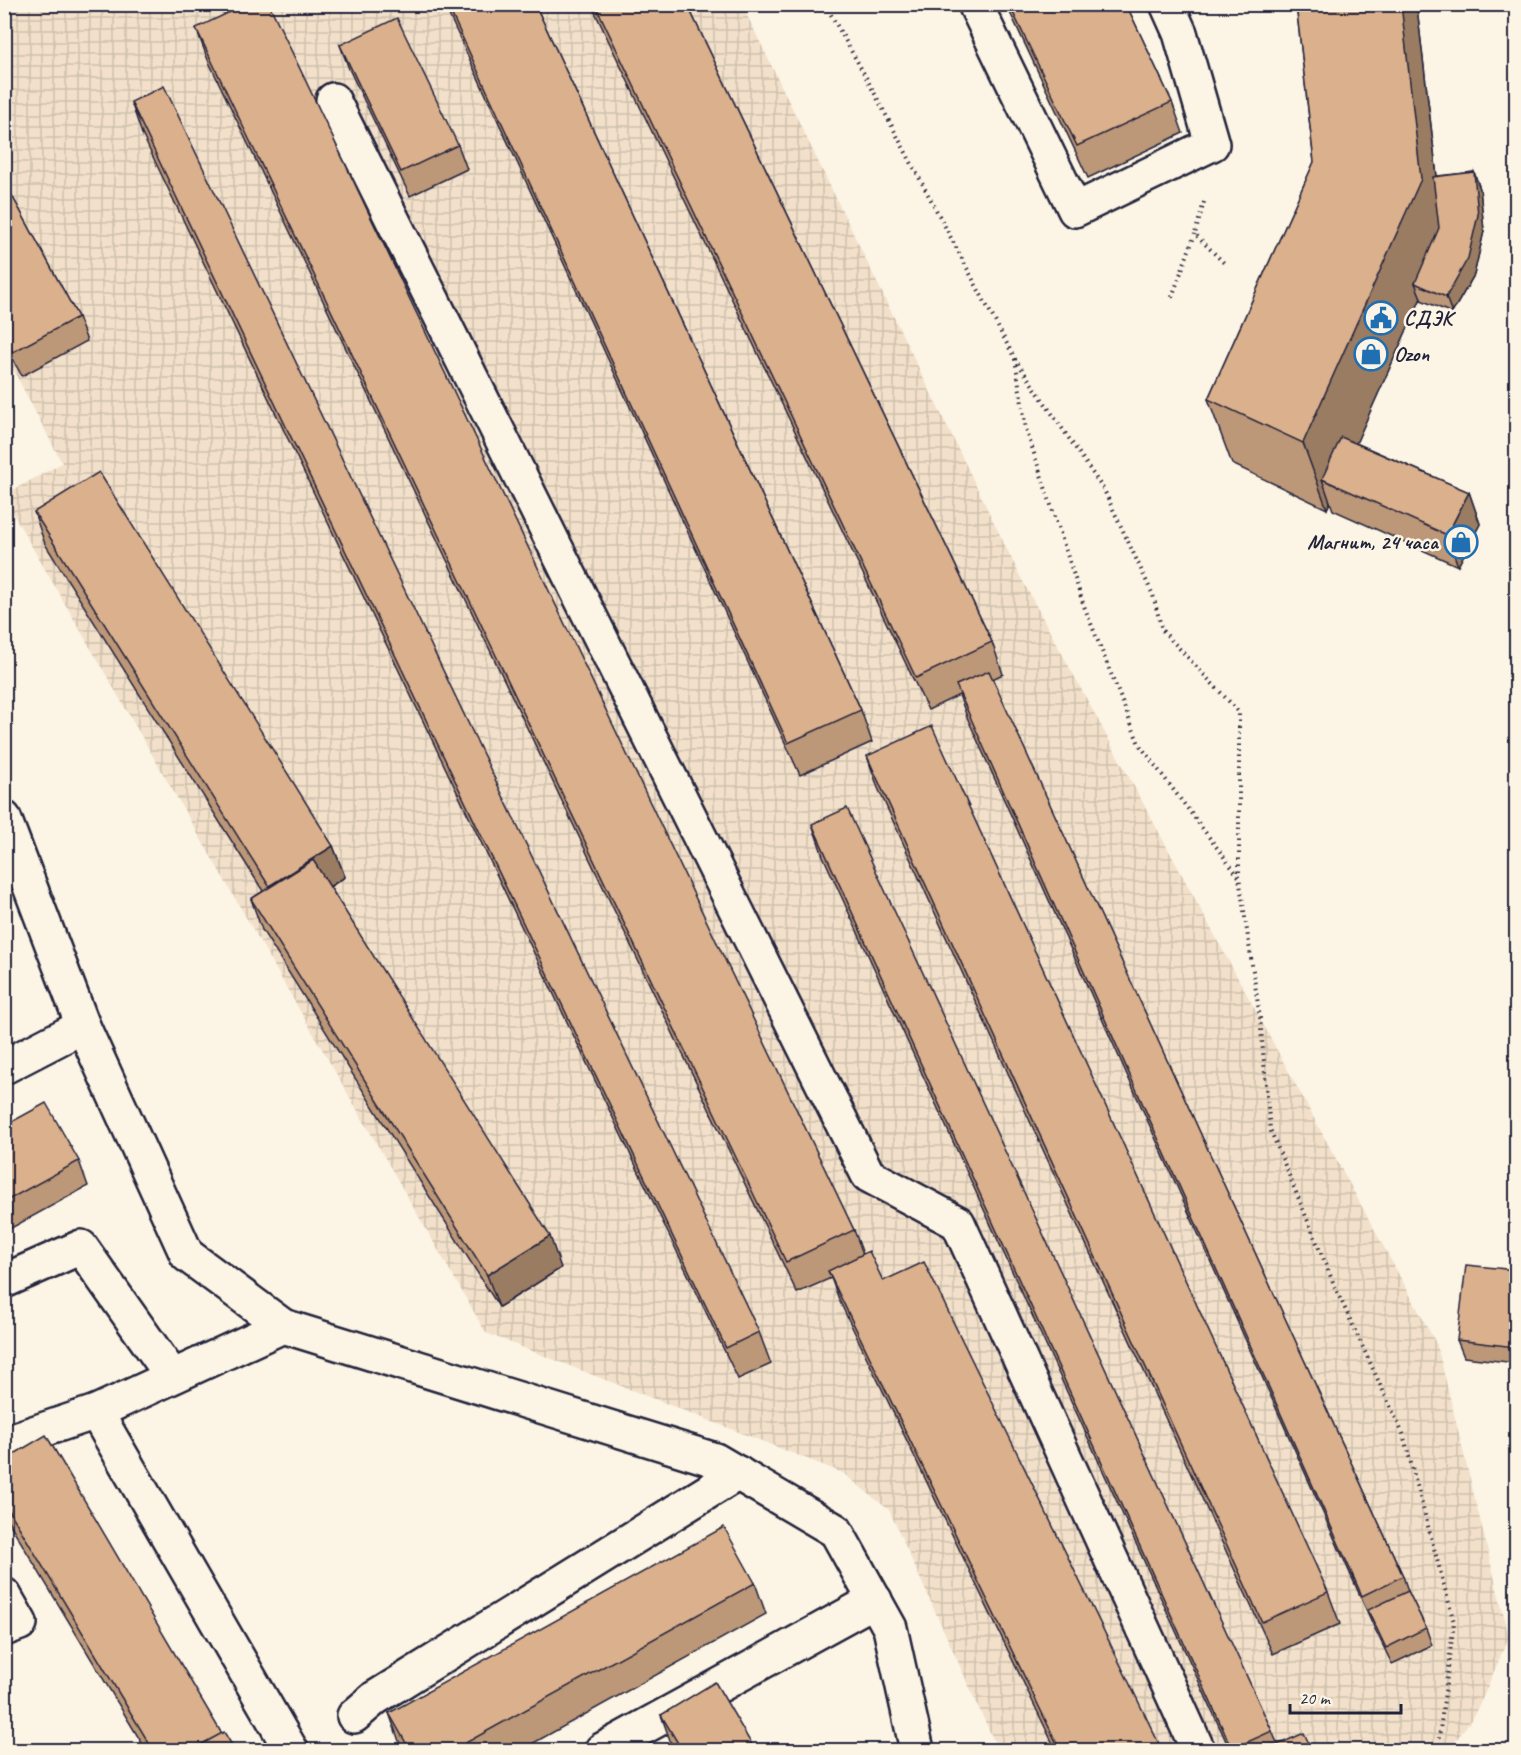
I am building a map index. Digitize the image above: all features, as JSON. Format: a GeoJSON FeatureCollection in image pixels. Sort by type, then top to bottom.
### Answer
{"type":"FeatureCollection","features":[{"type":"Feature","properties":{"kind":"street"},"geometry":{"type":"LineString","coordinates":[[975,4],[1076,210],[1212,144],[1180,33],[1167,4]]}},
{"type":"Feature","properties":{"kind":"street"},"geometry":{"type":"LineString","coordinates":[[333,100],[868,1175],[958,1223],[1198,1750]]}},
{"type":"Feature","properties":{"kind":"street"},"geometry":{"type":"LineString","coordinates":[[4,818],[83,1026],[187,1255],[283,1326],[715,1460],[836,1530],[890,1628],[917,1750]]}},
{"type":"Feature","properties":{"kind":"street"},"geometry":{"type":"LineString","coordinates":[[4,1067],[83,1026]]}},
{"type":"Feature","properties":{"kind":"street"},"geometry":{"type":"LineString","coordinates":[[4,1281],[81,1247],[172,1376]]}},
{"type":"Feature","properties":{"kind":"street"},"geometry":{"type":"LineString","coordinates":[[4,1443],[96,1412],[283,1326]]}},
{"type":"Feature","properties":{"kind":"street"},"geometry":{"type":"LineString","coordinates":[[96,1412],[291,1750]]}},
{"type":"Feature","properties":{"kind":"street"},"geometry":{"type":"LineString","coordinates":[[354,1716],[375,1698],[738,1473]]}},
{"type":"Feature","properties":{"kind":"street"},"geometry":{"type":"LineString","coordinates":[[4,1595],[20,1623],[4,1629]]}},
{"type":"Feature","properties":{"kind":"street"},"geometry":{"type":"LineString","coordinates":[[602,1750],[874,1600]]}},
{"type":"Feature","properties":{"kind":"path"},"geometry":{"type":"LineString","coordinates":[[825,4],[1015,358],[1104,490],[1153,595],[1162,630],[1239,712],[1239,877],[1260,1018],[1270,1129],[1335,1287],[1403,1434],[1454,1622],[1439,1738]]}},
{"type":"Feature","properties":{"kind":"path"},"geometry":{"type":"LineString","coordinates":[[1172,297],[1196,234],[1204,202]]}},
{"type":"Feature","properties":{"kind":"path"},"geometry":{"type":"LineString","coordinates":[[1196,234],[1224,262]]}},
{"type":"Feature","properties":{"kind":"path"},"geometry":{"type":"LineString","coordinates":[[1015,358],[1026,429],[1084,606],[1139,744],[1239,877]]}},
{"type":"Feature","properties":{"kind":"shaded area"},"geometry":{"type":"Polygon","coordinates":[[[5,5],[742,5],[1021,578],[1437,1345],[1509,1637],[1476,1713],[1449,1750],[998,1750],[889,1510],[843,1473],[486,1333],[5,500],[4,495],[62,463],[5,354],[5,5]]]}},
{"type":"Feature","properties":{"kind":"building"},"geometry":{"type":"Polygon","coordinates":[[[247,4],[269,4],[854,1230],[786,1262],[196,28],[247,4]]]}},
{"type":"Feature","properties":{"kind":"building"},"geometry":{"type":"Polygon","coordinates":[[[447,4],[535,4],[861,710],[788,743],[447,4]]]}},
{"type":"Feature","properties":{"kind":"building"},"geometry":{"type":"Polygon","coordinates":[[[595,4],[687,4],[992,642],[916,678],[595,4]]]}},
{"type":"Feature","properties":{"kind":"building"},"geometry":{"type":"Polygon","coordinates":[[[1009,4],[1126,4],[1172,102],[1077,146],[1009,4]]]}},
{"type":"Feature","properties":{"kind":"building"},"geometry":{"type":"Polygon","coordinates":[[[1296,4],[1401,4],[1421,179],[1303,443],[1208,399],[1314,162],[1296,4]]]}},
{"type":"Feature","properties":{"kind":"building"},"geometry":{"type":"Polygon","coordinates":[[[397,18],[458,145],[401,172],[340,45],[397,18]]]}},
{"type":"Feature","properties":{"kind":"building"},"geometry":{"type":"Polygon","coordinates":[[[164,86],[759,1332],[726,1348],[131,102],[164,86]]]}},
{"type":"Feature","properties":{"kind":"building"},"geometry":{"type":"Polygon","coordinates":[[[1474,172],[1478,215],[1468,258],[1446,297],[1415,283],[1439,228],[1433,177],[1474,172]]]}},
{"type":"Feature","properties":{"kind":"building"},"geometry":{"type":"Polygon","coordinates":[[[4,181],[78,317],[13,352],[4,336],[4,181]]]}},
{"type":"Feature","properties":{"kind":"building"},"geometry":{"type":"Polygon","coordinates":[[[1341,437],[1469,492],[1447,535],[1322,479],[1341,437]]]}},
{"type":"Feature","properties":{"kind":"building"},"geometry":{"type":"Polygon","coordinates":[[[99,472],[333,846],[269,886],[34,512],[99,472]]]}},
{"type":"Feature","properties":{"kind":"building"},"geometry":{"type":"Polygon","coordinates":[[[989,671],[1403,1576],[1362,1596],[956,685],[989,671]]]}},
{"type":"Feature","properties":{"kind":"building"},"geometry":{"type":"Polygon","coordinates":[[[932,726],[1328,1592],[1262,1622],[867,756],[932,726]]]}},
{"type":"Feature","properties":{"kind":"building"},"geometry":{"type":"Polygon","coordinates":[[[847,808],[1272,1731],[1232,1749],[812,824],[847,808]]]}},
{"type":"Feature","properties":{"kind":"building"},"geometry":{"type":"Polygon","coordinates":[[[313,860],[550,1236],[487,1275],[251,899],[313,860]]]}},
{"type":"Feature","properties":{"kind":"building"},"geometry":{"type":"Polygon","coordinates":[[[46,1103],[79,1161],[4,1202],[4,1126],[46,1103]]]}},
{"type":"Feature","properties":{"kind":"building"},"geometry":{"type":"Polygon","coordinates":[[[869,1251],[883,1281],[924,1262],[1162,1750],[1060,1750],[828,1271],[869,1251]]]}},
{"type":"Feature","properties":{"kind":"building"},"geometry":{"type":"Polygon","coordinates":[[[1466,1265],[1516,1270],[1515,1347],[1457,1340],[1466,1265]]]}},
{"type":"Feature","properties":{"kind":"building"},"geometry":{"type":"Polygon","coordinates":[[[46,1435],[222,1734],[191,1750],[153,1750],[4,1502],[4,1460],[46,1435]]]}},
{"type":"Feature","properties":{"kind":"building"},"geometry":{"type":"Polygon","coordinates":[[[724,1527],[755,1583],[453,1750],[410,1750],[389,1713],[724,1527]]]}},
{"type":"Feature","properties":{"kind":"building"},"geometry":{"type":"Polygon","coordinates":[[[1408,1591],[1426,1628],[1386,1648],[1368,1610],[1408,1591]]]}},
{"type":"Feature","properties":{"kind":"building"},"geometry":{"type":"Polygon","coordinates":[[[715,1682],[755,1750],[682,1750],[661,1715],[715,1682]]]}},
{"type":"Feature","properties":{"kind":"building"},"geometry":{"type":"Polygon","coordinates":[[[224,1732],[235,1750],[191,1750],[224,1732]]]}},
{"type":"Feature","properties":{"kind":"building"},"geometry":{"type":"Polygon","coordinates":[[[1304,1733],[1312,1750],[1266,1750],[1304,1733]]]}},
{"type":"Feature","properties":{"kind":"place","name":"СДЭК"},"geometry":{"type":"Point","coordinates":[1381,318]}},
{"type":"Feature","properties":{"kind":"place","name":"Ozon"},"geometry":{"type":"Point","coordinates":[1371,354]}},
{"type":"Feature","properties":{"kind":"place","name":"Магнит, 24 часа"},"geometry":{"type":"Point","coordinates":[1461,542]}}]}
